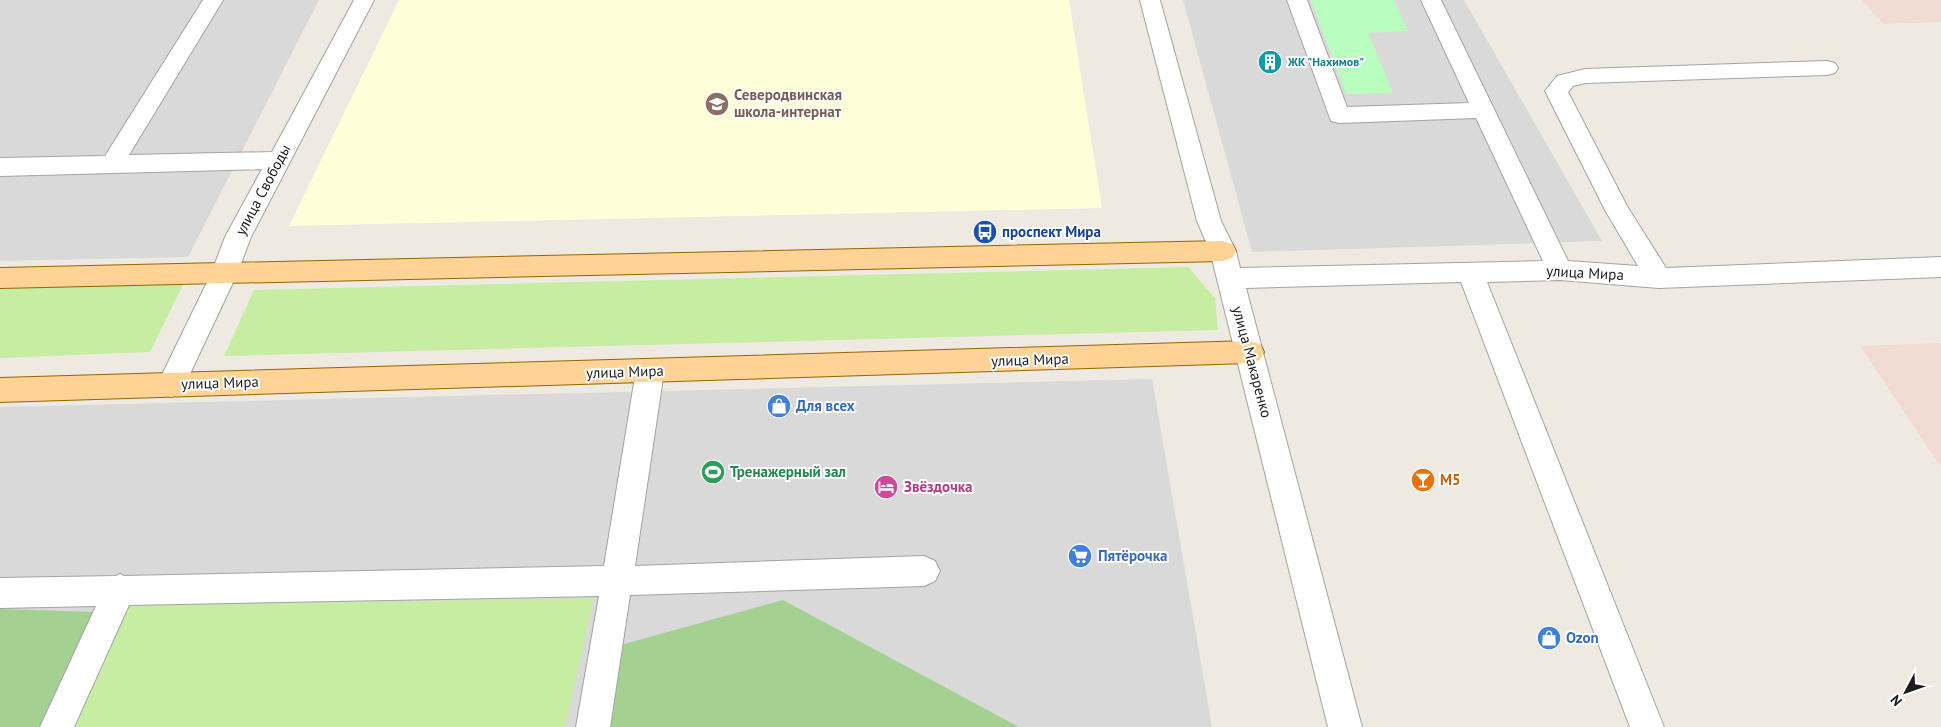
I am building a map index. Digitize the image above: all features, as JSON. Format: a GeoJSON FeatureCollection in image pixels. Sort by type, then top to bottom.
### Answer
{"type":"FeatureCollection","features":[{"type":"Feature","properties":{"kind":"main road","name":"улица Мира"},"geometry":{"type":"LineString","coordinates":[[0,278],[1124,252],[1226,265]]}},
{"type":"Feature","properties":{"kind":"main road","name":"улица Мира"},"geometry":{"type":"LineString","coordinates":[[0,390],[1250,352]]}},
{"type":"Feature","properties":{"kind":"street"},"geometry":{"type":"LineString","coordinates":[[112,164],[213,0]]}},
{"type":"Feature","properties":{"kind":"street","name":"улица Свободы"},"geometry":{"type":"LineString","coordinates":[[171,385],[224,274],[238,237],[364,0]]}},
{"type":"Feature","properties":{"kind":"street","name":"улица Макаренко"},"geometry":{"type":"LineString","coordinates":[[1150,0],[1209,220],[1226,265],[1250,352],[1345,727]]}},
{"type":"Feature","properties":{"kind":"street"},"geometry":{"type":"LineString","coordinates":[[1297,0],[1339,115],[1484,110]]}},
{"type":"Feature","properties":{"kind":"street"},"geometry":{"type":"LineString","coordinates":[[1431,0],[1560,270]]}},
{"type":"Feature","properties":{"kind":"street"},"geometry":{"type":"LineString","coordinates":[[1659,278],[1617,210],[1556,91],[1565,81],[1585,76],[1827,68]]}},
{"type":"Feature","properties":{"kind":"street"},"geometry":{"type":"LineString","coordinates":[[0,167],[279,160]]}},
{"type":"Feature","properties":{"kind":"street","name":"улица Мира"},"geometry":{"type":"LineString","coordinates":[[1226,265],[1470,272],[1560,270],[1659,278],[1941,267]]}},
{"type":"Feature","properties":{"kind":"street"},"geometry":{"type":"LineString","coordinates":[[1470,272],[1647,727]]}},
{"type":"Feature","properties":{"kind":"street"},"geometry":{"type":"LineString","coordinates":[[593,727],[650,371]]}},
{"type":"Feature","properties":{"kind":"street"},"geometry":{"type":"LineString","coordinates":[[0,593],[616,581],[924,571]]}},
{"type":"Feature","properties":{"kind":"street"},"geometry":{"type":"LineString","coordinates":[[57,727],[120,590]]}},
{"type":"Feature","properties":{"kind":"shaded area"},"geometry":{"type":"Polygon","coordinates":[[[0,0],[319,0],[188,257],[0,261],[0,0]]]}},
{"type":"Feature","properties":{"kind":"shaded area","name":"Северодвинская школа-интернат"},"geometry":{"type":"Polygon","coordinates":[[[399,0],[1069,0],[1102,208],[289,226],[399,0]]]}},
{"type":"Feature","properties":{"kind":"shaded area"},"geometry":{"type":"Polygon","coordinates":[[[1183,0],[1464,0],[1602,241],[1252,252],[1183,0]]]}},
{"type":"Feature","properties":{"kind":"shaded area"},"geometry":{"type":"Polygon","coordinates":[[[1862,0],[1941,0],[1941,22],[1883,24],[1862,0]]]}},
{"type":"Feature","properties":{"kind":"shaded area"},"geometry":{"type":"Polygon","coordinates":[[[1941,343],[1941,467],[1860,346],[1941,343]]]}},
{"type":"Feature","properties":{"kind":"shaded area"},"geometry":{"type":"Polygon","coordinates":[[[1152,379],[1212,727],[0,727],[0,407],[1152,379]]]}},
{"type":"Feature","properties":{"kind":"green space"},"geometry":{"type":"Polygon","coordinates":[[[1311,0],[1394,0],[1408,31],[1368,33],[1393,93],[1346,94],[1311,0]]]}},
{"type":"Feature","properties":{"kind":"green space"},"geometry":{"type":"Polygon","coordinates":[[[1188,267],[1215,298],[1218,330],[224,356],[254,290],[1188,267]]]}},
{"type":"Feature","properties":{"kind":"green space"},"geometry":{"type":"Polygon","coordinates":[[[188,274],[150,352],[0,358],[0,281],[188,274]]]}},
{"type":"Feature","properties":{"kind":"green space"},"geometry":{"type":"Polygon","coordinates":[[[594,598],[565,727],[75,727],[128,606],[594,598]]]}},
{"type":"Feature","properties":{"kind":"green space"},"geometry":{"type":"Polygon","coordinates":[[[783,600],[1019,727],[608,727],[617,646],[783,600]]]}},
{"type":"Feature","properties":{"kind":"green space"},"geometry":{"type":"Polygon","coordinates":[[[0,609],[96,612],[40,727],[0,727],[0,609]]]}},
{"type":"Feature","properties":{"kind":"place","name":"ЖК \"Нахимов\""},"geometry":{"type":"Point","coordinates":[1270,62]}},
{"type":"Feature","properties":{"kind":"place","name":"Северодвинская школа-интернат"},"geometry":{"type":"Point","coordinates":[717,104]}},
{"type":"Feature","properties":{"kind":"place","name":"проспект Мира"},"geometry":{"type":"Point","coordinates":[985,232]}},
{"type":"Feature","properties":{"kind":"place","name":"Для всех"},"geometry":{"type":"Point","coordinates":[779,406]}},
{"type":"Feature","properties":{"kind":"place","name":"Тренажерный зал"},"geometry":{"type":"Point","coordinates":[713,472]}},
{"type":"Feature","properties":{"kind":"place","name":"М5"},"geometry":{"type":"Point","coordinates":[1423,480]}},
{"type":"Feature","properties":{"kind":"place","name":"Звёздочка"},"geometry":{"type":"Point","coordinates":[886,487]}},
{"type":"Feature","properties":{"kind":"place","name":"Пятёрочка"},"geometry":{"type":"Point","coordinates":[1080,556]}},
{"type":"Feature","properties":{"kind":"place","name":"Ozon"},"geometry":{"type":"Point","coordinates":[1549,638]}}]}
